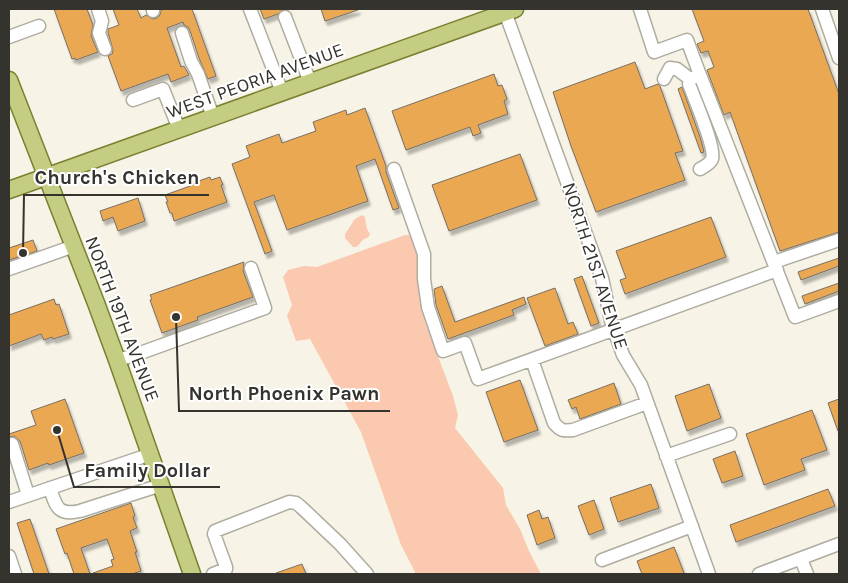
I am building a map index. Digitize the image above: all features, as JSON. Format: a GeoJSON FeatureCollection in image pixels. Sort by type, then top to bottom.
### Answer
{"type":"FeatureCollection","features":[{"type":"Feature","properties":{"kind":"main road","name":"WEST PEORIA AVENUE"},"geometry":{"type":"LineString","coordinates":[[9,190],[510,10]]}},
{"type":"Feature","properties":{"kind":"main road","name":"NORTH 19TH AVENUE"},"geometry":{"type":"LineString","coordinates":[[9,80],[118,360],[192,574]]}},
{"type":"Feature","properties":{"kind":"street"},"geometry":{"type":"LineString","coordinates":[[98,9],[102,21],[99,33],[105,50]]}},
{"type":"Feature","properties":{"kind":"street"},"geometry":{"type":"LineString","coordinates":[[250,9],[282,92]]}},
{"type":"Feature","properties":{"kind":"street"},"geometry":{"type":"LineString","coordinates":[[640,9],[654,52],[687,40],[695,77],[776,266],[795,317],[839,301]]}},
{"type":"Feature","properties":{"kind":"street"},"geometry":{"type":"LineString","coordinates":[[822,9],[839,58]]}},
{"type":"Feature","properties":{"kind":"street","name":"NORTH 21ST AVENUE"},"geometry":{"type":"LineString","coordinates":[[510,10],[602,278],[610,320],[623,355],[641,384],[710,574]]}},
{"type":"Feature","properties":{"kind":"street"},"geometry":{"type":"LineString","coordinates":[[285,17],[310,82]]}},
{"type":"Feature","properties":{"kind":"street"},"geometry":{"type":"LineString","coordinates":[[9,37],[38,26]]}},
{"type":"Feature","properties":{"kind":"street"},"geometry":{"type":"LineString","coordinates":[[182,33],[213,117]]}},
{"type":"Feature","properties":{"kind":"street"},"geometry":{"type":"LineString","coordinates":[[664,79],[670,68],[695,77]]}},
{"type":"Feature","properties":{"kind":"street"},"geometry":{"type":"LineString","coordinates":[[695,77],[689,84],[706,129],[713,157],[710,162],[700,169]]}},
{"type":"Feature","properties":{"kind":"street"},"geometry":{"type":"LineString","coordinates":[[133,100],[163,89],[179,129]]}},
{"type":"Feature","properties":{"kind":"street"},"geometry":{"type":"LineString","coordinates":[[394,169],[424,254],[424,279],[428,307],[443,351],[465,343],[478,379],[614,330],[839,240]]}},
{"type":"Feature","properties":{"kind":"street"},"geometry":{"type":"LineString","coordinates":[[9,268],[74,246]]}},
{"type":"Feature","properties":{"kind":"street"},"geometry":{"type":"LineString","coordinates":[[118,360],[266,308],[251,268]]}},
{"type":"Feature","properties":{"kind":"street"},"geometry":{"type":"LineString","coordinates":[[532,360],[554,423],[563,431],[573,430],[647,403]]}},
{"type":"Feature","properties":{"kind":"street"},"geometry":{"type":"LineString","coordinates":[[666,456],[730,434]]}},
{"type":"Feature","properties":{"kind":"street"},"geometry":{"type":"LineString","coordinates":[[12,444],[28,495]]}},
{"type":"Feature","properties":{"kind":"street"},"geometry":{"type":"LineString","coordinates":[[9,502],[151,454]]}},
{"type":"Feature","properties":{"kind":"street"},"geometry":{"type":"LineString","coordinates":[[50,488],[59,508],[64,513],[70,514],[161,485]]}},
{"type":"Feature","properties":{"kind":"street"},"geometry":{"type":"LineString","coordinates":[[213,574],[226,569],[214,534],[215,531],[290,502],[302,507],[340,544],[367,574]]}},
{"type":"Feature","properties":{"kind":"street"},"geometry":{"type":"LineString","coordinates":[[602,560],[692,526]]}},
{"type":"Feature","properties":{"kind":"street"},"geometry":{"type":"LineString","coordinates":[[759,574],[839,544]]}},
{"type":"Feature","properties":{"kind":"street"},"geometry":{"type":"LineString","coordinates":[[9,556],[15,574]]}},
{"type":"Feature","properties":{"kind":"street"},"geometry":{"type":"LineString","coordinates":[[801,559],[807,574]]}},
{"type":"Feature","properties":{"kind":"shaded area"},"geometry":{"type":"Polygon","coordinates":[[[362,215],[365,217],[370,234],[358,246],[353,247],[345,238],[345,234],[355,219],[362,215]]]}},
{"type":"Feature","properties":{"kind":"shaded area"},"geometry":{"type":"Polygon","coordinates":[[[405,235],[413,238],[419,259],[420,299],[425,322],[453,396],[458,415],[455,428],[503,488],[506,505],[520,529],[541,574],[416,574],[401,545],[361,432],[310,339],[296,341],[287,316],[292,305],[283,277],[288,270],[304,266],[317,267],[405,235]]]}},
{"type":"Feature","properties":{"kind":"building"},"geometry":{"type":"Polygon","coordinates":[[[54,9],[87,9],[93,25],[91,36],[98,52],[76,60],[75,58],[72,59],[54,9]]]}},
{"type":"Feature","properties":{"kind":"building"},"geometry":{"type":"Polygon","coordinates":[[[113,9],[137,9],[141,18],[146,15],[153,19],[160,15],[161,10],[192,9],[216,76],[208,79],[190,31],[183,22],[167,28],[181,67],[184,66],[189,75],[171,82],[168,74],[121,91],[108,56],[112,54],[113,50],[108,29],[119,25],[113,9]]]}},
{"type":"Feature","properties":{"kind":"building"},"geometry":{"type":"Polygon","coordinates":[[[260,9],[283,9],[278,14],[264,19],[260,9]]]}},
{"type":"Feature","properties":{"kind":"building"},"geometry":{"type":"Polygon","coordinates":[[[321,9],[358,9],[358,10],[325,21],[321,9]]]}},
{"type":"Feature","properties":{"kind":"building"},"geometry":{"type":"Polygon","coordinates":[[[692,9],[808,9],[839,94],[839,232],[780,251],[730,112],[724,115],[707,70],[714,67],[708,51],[701,53],[697,44],[704,41],[692,9]]]}},
{"type":"Feature","properties":{"kind":"building"},"geometry":{"type":"Polygon","coordinates":[[[635,62],[645,89],[658,84],[660,86],[683,151],[675,153],[685,180],[596,212],[553,92],[635,62]]]}},
{"type":"Feature","properties":{"kind":"building"},"geometry":{"type":"Polygon","coordinates":[[[494,74],[498,86],[502,85],[507,99],[504,101],[508,114],[478,125],[481,133],[473,136],[470,127],[406,150],[392,111],[494,74]]]}},
{"type":"Feature","properties":{"kind":"building"},"geometry":{"type":"Polygon","coordinates":[[[682,87],[700,137],[704,152],[701,153],[678,89],[682,87]]]}},
{"type":"Feature","properties":{"kind":"building"},"geometry":{"type":"Polygon","coordinates":[[[365,108],[399,208],[393,210],[375,159],[356,166],[368,201],[287,230],[274,195],[254,202],[272,251],[265,254],[232,164],[250,157],[246,146],[279,134],[282,143],[316,131],[313,122],[346,110],[347,115],[365,108]]]}},
{"type":"Feature","properties":{"kind":"building"},"geometry":{"type":"Polygon","coordinates":[[[520,154],[537,200],[449,231],[432,185],[520,154]]]}},
{"type":"Feature","properties":{"kind":"building"},"geometry":{"type":"Polygon","coordinates":[[[210,177],[211,180],[220,177],[227,202],[174,221],[165,195],[210,177]]]}},
{"type":"Feature","properties":{"kind":"building"},"geometry":{"type":"Polygon","coordinates":[[[138,198],[145,221],[118,231],[113,217],[103,221],[100,211],[138,198]]]}},
{"type":"Feature","properties":{"kind":"building"},"geometry":{"type":"Polygon","coordinates":[[[711,217],[726,257],[625,294],[620,280],[626,278],[616,251],[711,217]]]}},
{"type":"Feature","properties":{"kind":"building"},"geometry":{"type":"Polygon","coordinates":[[[33,240],[37,251],[9,260],[9,248],[33,240]]]}},
{"type":"Feature","properties":{"kind":"building"},"geometry":{"type":"Polygon","coordinates":[[[839,258],[839,266],[801,280],[798,272],[839,258]]]}},
{"type":"Feature","properties":{"kind":"building"},"geometry":{"type":"Polygon","coordinates":[[[244,262],[243,271],[253,297],[197,317],[198,320],[162,333],[150,300],[152,299],[150,295],[244,262]]]}},
{"type":"Feature","properties":{"kind":"building"},"geometry":{"type":"Polygon","coordinates":[[[582,276],[599,323],[591,326],[574,279],[582,276]]]}},
{"type":"Feature","properties":{"kind":"building"},"geometry":{"type":"Polygon","coordinates":[[[839,283],[839,291],[805,304],[802,296],[839,283]]]}},
{"type":"Feature","properties":{"kind":"building"},"geometry":{"type":"Polygon","coordinates":[[[442,286],[455,322],[524,297],[526,304],[512,310],[514,315],[448,339],[436,305],[434,289],[442,286]]]}},
{"type":"Feature","properties":{"kind":"building"},"geometry":{"type":"Polygon","coordinates":[[[555,288],[568,324],[573,322],[578,334],[545,346],[527,298],[555,288]]]}},
{"type":"Feature","properties":{"kind":"building"},"geometry":{"type":"Polygon","coordinates":[[[54,299],[56,305],[59,304],[69,334],[44,340],[41,334],[9,346],[9,315],[54,299]]]}},
{"type":"Feature","properties":{"kind":"building"},"geometry":{"type":"Polygon","coordinates":[[[520,380],[538,430],[504,442],[486,392],[520,380]]]}},
{"type":"Feature","properties":{"kind":"building"},"geometry":{"type":"Polygon","coordinates":[[[614,383],[621,404],[580,419],[576,407],[572,409],[568,400],[614,383]]]}},
{"type":"Feature","properties":{"kind":"building"},"geometry":{"type":"Polygon","coordinates":[[[709,384],[721,418],[687,431],[675,396],[709,384]]]}},
{"type":"Feature","properties":{"kind":"building"},"geometry":{"type":"Polygon","coordinates":[[[65,399],[84,453],[29,470],[20,441],[14,436],[9,437],[9,434],[36,425],[31,411],[65,399]]]}},
{"type":"Feature","properties":{"kind":"building"},"geometry":{"type":"Polygon","coordinates":[[[839,399],[839,431],[838,431],[828,403],[839,399]]]}},
{"type":"Feature","properties":{"kind":"building"},"geometry":{"type":"Polygon","coordinates":[[[812,410],[827,450],[801,459],[805,470],[764,485],[746,434],[812,410]]]}},
{"type":"Feature","properties":{"kind":"building"},"geometry":{"type":"Polygon","coordinates":[[[735,451],[743,476],[722,483],[713,459],[735,451]]]}},
{"type":"Feature","properties":{"kind":"building"},"geometry":{"type":"Polygon","coordinates":[[[651,484],[659,508],[618,522],[610,498],[651,484]]]}},
{"type":"Feature","properties":{"kind":"building"},"geometry":{"type":"Polygon","coordinates":[[[828,489],[835,506],[736,542],[730,525],[828,489]]]}},
{"type":"Feature","properties":{"kind":"building"},"geometry":{"type":"Polygon","coordinates":[[[594,500],[604,529],[589,535],[578,506],[594,500]]]}},
{"type":"Feature","properties":{"kind":"building"},"geometry":{"type":"Polygon","coordinates":[[[131,503],[137,528],[130,531],[141,571],[132,574],[94,574],[113,566],[111,560],[114,559],[107,539],[81,548],[90,574],[74,574],[56,529],[131,503]]]}},
{"type":"Feature","properties":{"kind":"building"},"geometry":{"type":"Polygon","coordinates":[[[539,510],[542,519],[548,517],[555,538],[537,545],[527,515],[539,510]]]}},
{"type":"Feature","properties":{"kind":"building"},"geometry":{"type":"Polygon","coordinates":[[[30,519],[49,574],[34,574],[17,523],[30,519]]]}},
{"type":"Feature","properties":{"kind":"building"},"geometry":{"type":"Polygon","coordinates":[[[674,547],[684,573],[642,574],[637,561],[674,547]]]}},
{"type":"Feature","properties":{"kind":"building"},"geometry":{"type":"Polygon","coordinates":[[[302,564],[306,574],[276,574],[276,573],[302,564]]]}},
{"type":"Feature","properties":{"kind":"place","name":"Church's Chicken"},"geometry":{"type":"Point","coordinates":[23,253]}},
{"type":"Feature","properties":{"kind":"place","name":"North Phoenix Pawn"},"geometry":{"type":"Point","coordinates":[176,317]}},
{"type":"Feature","properties":{"kind":"place","name":"Family Dollar"},"geometry":{"type":"Point","coordinates":[57,430]}}]}
